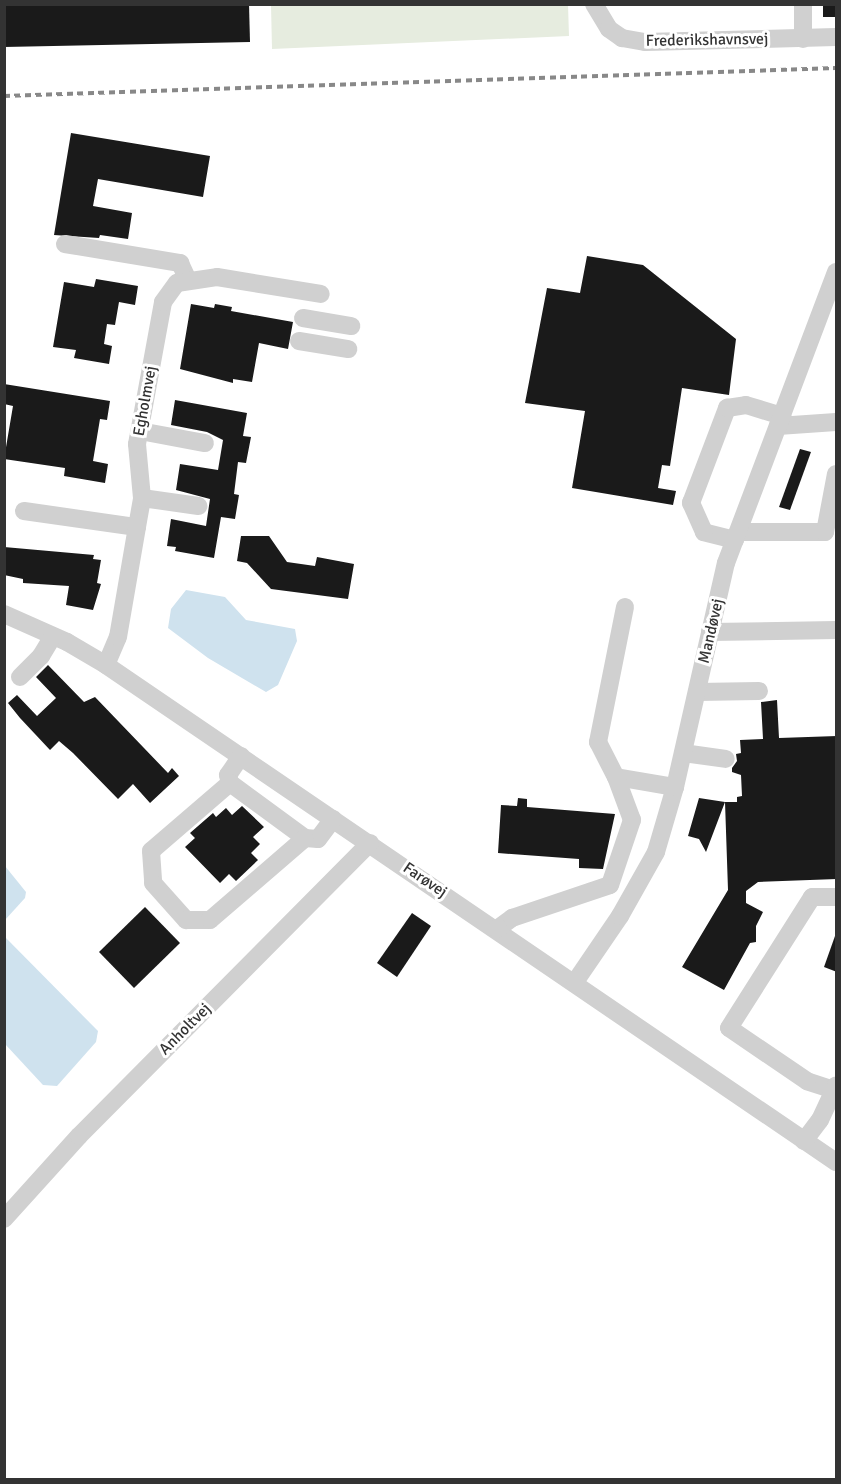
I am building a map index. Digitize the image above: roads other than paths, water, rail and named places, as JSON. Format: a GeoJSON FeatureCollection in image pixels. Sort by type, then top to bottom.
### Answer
{"type":"FeatureCollection","features":[{"type":"Feature","properties":{"kind":"street","name":"Frederikshavnsvej"},"geometry":{"type":"LineString","coordinates":[[594,4],[609,29],[622,38],[645,42],[837,37]]}},
{"type":"Feature","properties":{"kind":"street"},"geometry":{"type":"LineString","coordinates":[[803,4],[803,39]]}},
{"type":"Feature","properties":{"kind":"street"},"geometry":{"type":"LineString","coordinates":[[65,244],[180,263],[188,280],[217,277],[321,294]]}},
{"type":"Feature","properties":{"kind":"street","name":"Mandøvej"},"geometry":{"type":"LineString","coordinates":[[575,982],[621,916],[656,852],[675,787],[710,632],[736,536],[837,272]]}},
{"type":"Feature","properties":{"kind":"street","name":"Egholmvej"},"geometry":{"type":"LineString","coordinates":[[106,665],[118,637],[142,498],[140,431],[163,302],[177,283],[188,280]]}},
{"type":"Feature","properties":{"kind":"street"},"geometry":{"type":"LineString","coordinates":[[303,318],[351,326]]}},
{"type":"Feature","properties":{"kind":"street"},"geometry":{"type":"LineString","coordinates":[[299,341],[348,349]]}},
{"type":"Feature","properties":{"kind":"street"},"geometry":{"type":"LineString","coordinates":[[837,422],[780,421],[746,405],[727,408],[692,503],[705,532],[736,536],[825,532],[837,474]]}},
{"type":"Feature","properties":{"kind":"street"},"geometry":{"type":"LineString","coordinates":[[140,431],[205,443]]}},
{"type":"Feature","properties":{"kind":"street"},"geometry":{"type":"LineString","coordinates":[[142,498],[198,506]]}},
{"type":"Feature","properties":{"kind":"street"},"geometry":{"type":"LineString","coordinates":[[24,511],[137,527]]}},
{"type":"Feature","properties":{"kind":"street"},"geometry":{"type":"LineString","coordinates":[[497,929],[512,918],[610,885],[632,820],[616,777],[598,742],[625,607]]}},
{"type":"Feature","properties":{"kind":"street","name":"Farøvej"},"geometry":{"type":"LineString","coordinates":[[4,614],[53,636],[106,665],[837,1162]]}},
{"type":"Feature","properties":{"kind":"street"},"geometry":{"type":"LineString","coordinates":[[710,632],[837,630]]}},
{"type":"Feature","properties":{"kind":"street"},"geometry":{"type":"LineString","coordinates":[[20,677],[41,656],[53,636]]}},
{"type":"Feature","properties":{"kind":"street"},"geometry":{"type":"LineString","coordinates":[[697,692],[759,691]]}},
{"type":"Feature","properties":{"kind":"street"},"geometry":{"type":"LineString","coordinates":[[683,753],[726,759]]}},
{"type":"Feature","properties":{"kind":"street"},"geometry":{"type":"LineString","coordinates":[[241,756],[228,775],[230,783],[305,838],[318,839],[333,819]]}},
{"type":"Feature","properties":{"kind":"street"},"geometry":{"type":"LineString","coordinates":[[616,777],[675,787]]}},
{"type":"Feature","properties":{"kind":"street"},"geometry":{"type":"LineString","coordinates":[[230,783],[151,851],[153,883],[186,920],[210,920],[305,838]]}},
{"type":"Feature","properties":{"kind":"street","name":"Anholtvej"},"geometry":{"type":"LineString","coordinates":[[4,1219],[79,1136],[370,843]]}},
{"type":"Feature","properties":{"kind":"street"},"geometry":{"type":"LineString","coordinates":[[804,1141],[820,1120],[836,1088],[807,1081],[729,1028],[812,897],[837,897]]}},
{"type":"Feature","properties":{"kind":"water"},"geometry":{"type":"Polygon","coordinates":[[[186,590],[225,597],[246,620],[295,629],[297,641],[278,685],[266,692],[208,658],[168,628],[171,609],[186,590]]]}},
{"type":"Feature","properties":{"kind":"water"},"geometry":{"type":"Polygon","coordinates":[[[5,866],[26,892],[25,898],[5,920],[5,866]]]}},
{"type":"Feature","properties":{"kind":"water"},"geometry":{"type":"Polygon","coordinates":[[[4,936],[98,1031],[96,1042],[57,1086],[43,1085],[5,1044],[4,936]]]}},
{"type":"Feature","properties":{"kind":"railway"},"geometry":{"type":"LineString","coordinates":[[4,96],[836,68]]}}]}
